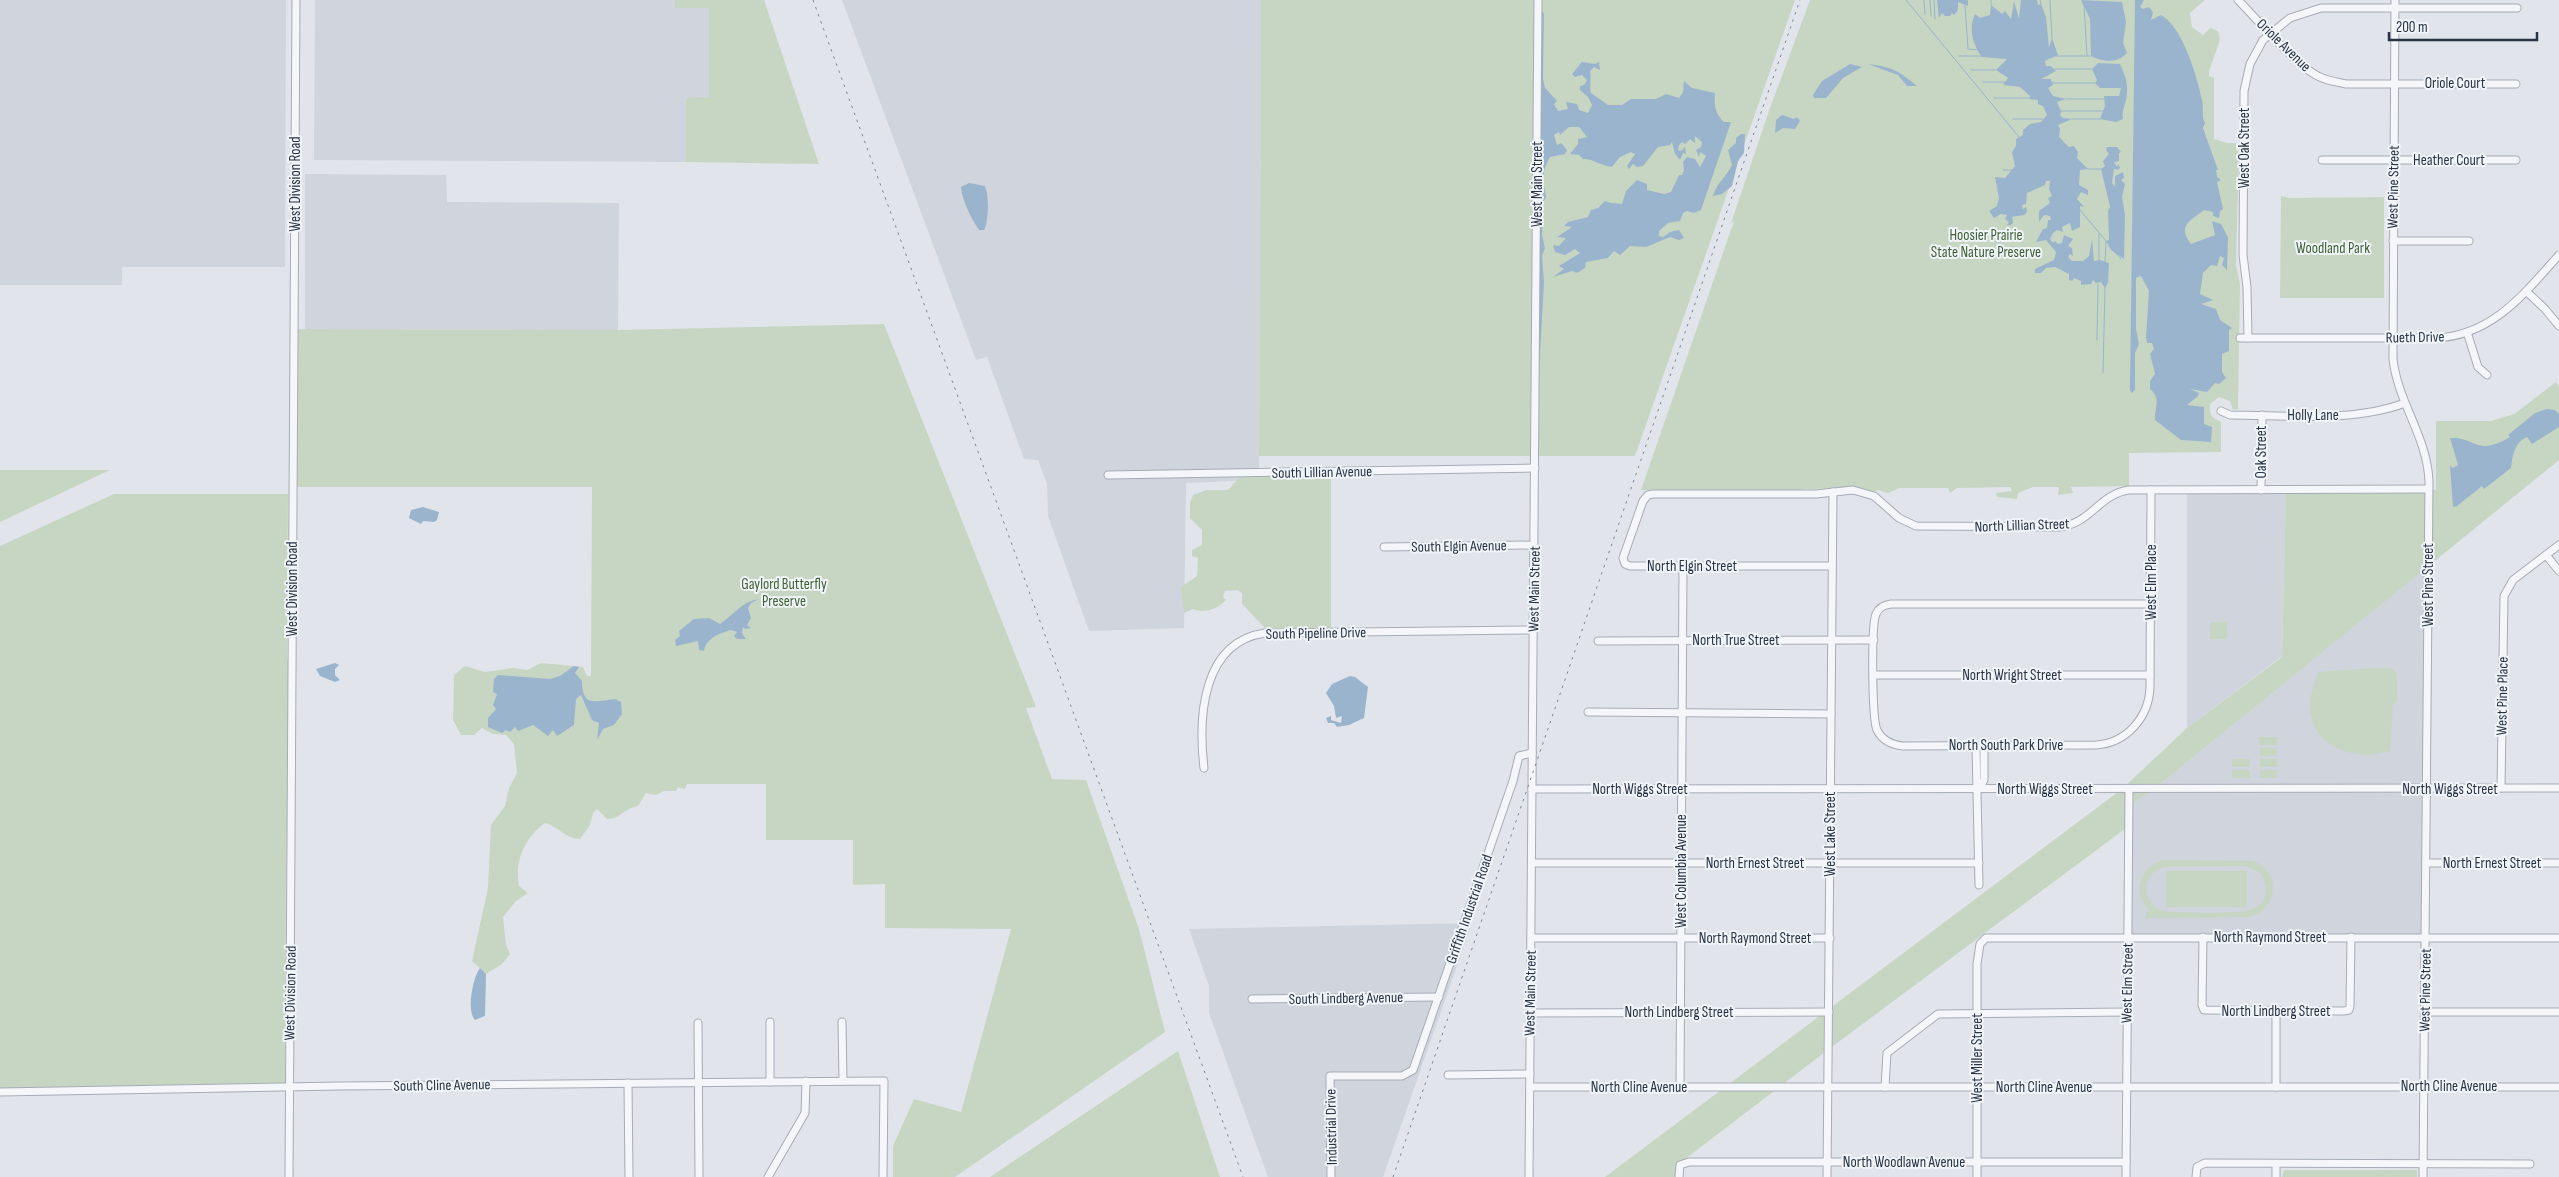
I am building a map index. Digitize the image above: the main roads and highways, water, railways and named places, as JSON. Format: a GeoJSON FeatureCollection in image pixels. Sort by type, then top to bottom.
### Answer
{"type":"FeatureCollection","features":[{"type":"Feature","properties":{"kind":"water"},"geometry":{"type":"Polygon","coordinates":[[[1937,0],[1968,0],[1968,6],[1958,2],[1958,10],[1954,15],[1952,13],[1950,16],[1945,16],[1942,13],[1939,18],[1937,0]]]}},
{"type":"Feature","properties":{"kind":"water"},"geometry":{"type":"Polygon","coordinates":[[[2021,0],[2037,0],[2038,5],[2041,4],[2046,17],[2049,48],[2052,38],[2058,55],[2045,61],[2046,66],[2051,66],[2056,71],[2041,79],[2051,79],[2053,85],[2048,88],[2053,96],[2066,99],[2057,102],[2061,111],[2060,115],[2063,118],[2072,119],[2058,125],[2060,129],[2059,137],[2069,147],[2074,146],[2078,152],[2077,158],[2088,169],[2080,170],[2079,185],[2088,190],[2088,195],[2081,192],[2077,199],[2084,207],[2080,206],[2080,227],[2072,231],[2070,223],[2062,227],[2063,232],[2057,230],[2053,233],[2050,239],[2053,243],[2055,241],[2058,244],[2062,243],[2064,235],[2073,239],[2068,246],[2072,248],[2073,256],[2070,254],[2068,257],[2072,261],[2083,261],[2089,256],[2092,239],[2094,261],[2100,260],[2109,263],[2108,283],[2105,288],[2101,282],[2096,283],[2093,280],[2091,284],[2081,285],[2081,281],[2074,278],[2072,281],[2069,280],[2069,274],[2055,267],[2046,268],[2041,273],[2035,273],[2035,269],[2054,260],[2056,252],[2046,240],[2036,242],[2043,229],[2047,228],[2048,220],[2051,220],[2050,216],[2044,215],[2039,222],[2039,211],[2050,203],[2048,198],[2052,196],[2049,189],[2050,181],[2046,181],[2045,185],[2027,193],[2026,204],[2022,205],[2023,209],[2026,207],[2027,212],[2024,215],[2012,217],[2013,223],[2011,225],[2007,225],[2009,222],[2005,219],[2007,215],[2001,214],[1994,218],[1989,211],[1997,206],[1999,198],[1995,177],[2005,178],[2015,166],[2012,152],[2016,146],[2016,139],[2023,135],[2023,130],[2030,124],[2041,122],[2047,115],[2043,106],[2038,104],[2038,100],[2029,99],[2030,96],[2020,87],[2003,85],[2008,78],[1996,70],[2007,59],[1982,57],[1974,42],[1972,25],[1975,14],[1980,18],[1990,15],[1991,5],[2002,14],[2005,11],[2011,19],[2014,1],[2019,19],[2021,0]]]}},
{"type":"Feature","properties":{"kind":"water"},"geometry":{"type":"Polygon","coordinates":[[[2081,0],[2122,2],[2126,22],[2123,43],[2127,53],[2123,57],[2109,61],[2091,56],[2090,19],[2081,0]]]}},
{"type":"Feature","properties":{"kind":"water"},"geometry":{"type":"Polygon","coordinates":[[[2135,0],[2144,0],[2140,7],[2143,9],[2149,7],[2153,12],[2151,20],[2161,15],[2169,21],[2188,53],[2203,103],[2205,123],[2203,128],[2218,170],[2216,170],[2217,177],[2221,180],[2217,182],[2223,209],[2220,211],[2219,218],[2213,216],[2213,212],[2204,210],[2191,220],[2185,228],[2191,244],[2215,235],[2212,221],[2221,224],[2228,237],[2227,270],[2222,265],[2224,258],[2220,256],[2217,266],[2211,265],[2203,273],[2200,294],[2213,300],[2201,304],[2216,309],[2220,320],[2232,328],[2229,330],[2229,351],[2222,354],[2222,372],[2226,378],[2219,384],[2215,383],[2207,392],[2190,389],[2199,393],[2187,405],[2204,407],[2204,424],[2212,427],[2211,442],[2181,440],[2155,420],[2157,400],[2150,389],[2150,381],[2155,374],[2150,354],[2154,349],[2152,343],[2147,343],[2146,337],[2149,291],[2141,276],[2136,278],[2136,329],[2139,344],[2135,353],[2135,390],[2132,393],[2130,390],[2135,0]]]}},
{"type":"Feature","properties":{"kind":"water"},"geometry":{"type":"Polygon","coordinates":[[[1542,11],[1544,14],[1543,78],[1545,88],[1557,101],[1554,104],[1558,111],[1568,109],[1566,102],[1577,104],[1579,110],[1588,113],[1592,105],[1588,97],[1580,90],[1580,86],[1584,85],[1587,80],[1582,75],[1575,77],[1572,74],[1582,62],[1595,64],[1599,62],[1600,70],[1594,67],[1590,71],[1591,93],[1608,105],[1622,105],[1631,99],[1656,99],[1666,94],[1679,98],[1683,92],[1684,81],[1692,88],[1715,93],[1715,106],[1719,116],[1724,122],[1731,122],[1701,210],[1694,213],[1687,211],[1683,213],[1680,221],[1668,223],[1659,231],[1659,236],[1663,237],[1670,232],[1679,230],[1684,238],[1679,240],[1670,237],[1646,247],[1630,246],[1620,255],[1614,251],[1608,258],[1586,262],[1585,268],[1577,273],[1572,271],[1553,277],[1564,269],[1559,266],[1580,253],[1575,249],[1565,255],[1555,252],[1553,245],[1559,246],[1566,238],[1557,237],[1572,227],[1564,226],[1568,222],[1588,217],[1591,210],[1598,208],[1605,201],[1622,204],[1626,191],[1637,180],[1647,184],[1647,190],[1664,194],[1671,192],[1679,175],[1682,175],[1684,170],[1683,162],[1687,157],[1695,159],[1700,167],[1706,156],[1700,152],[1699,157],[1696,150],[1701,147],[1702,142],[1695,136],[1695,143],[1690,139],[1685,144],[1682,142],[1679,145],[1678,150],[1681,151],[1685,147],[1686,154],[1683,153],[1680,160],[1675,154],[1672,142],[1670,145],[1658,147],[1643,166],[1637,167],[1633,164],[1629,169],[1627,166],[1635,154],[1631,152],[1620,157],[1612,167],[1583,159],[1579,155],[1570,154],[1578,144],[1578,139],[1587,137],[1579,127],[1569,127],[1560,135],[1559,132],[1554,135],[1557,145],[1561,143],[1567,150],[1565,154],[1550,157],[1544,172],[1546,197],[1543,203],[1542,235],[1545,248],[1542,256],[1544,282],[1539,372],[1542,11]]]}},
{"type":"Feature","properties":{"kind":"water"},"geometry":{"type":"Polygon","coordinates":[[[2098,63],[2120,64],[2125,77],[2127,90],[2123,119],[2116,122],[2100,119],[2105,106],[2104,96],[2119,96],[2121,88],[2100,88],[2095,83],[2097,80],[2092,69],[2098,63]]]}},
{"type":"Feature","properties":{"kind":"water"},"geometry":{"type":"Polygon","coordinates":[[[1850,64],[1862,67],[1843,78],[1826,98],[1814,98],[1813,95],[1822,81],[1850,64]]]}},
{"type":"Feature","properties":{"kind":"water"},"geometry":{"type":"Polygon","coordinates":[[[1868,64],[1895,70],[1917,86],[1907,86],[1898,75],[1868,64]]]}},
{"type":"Feature","properties":{"kind":"water"},"geometry":{"type":"Polygon","coordinates":[[[1782,115],[1794,119],[1797,117],[1800,121],[1795,129],[1783,128],[1775,133],[1776,120],[1782,115]]]}},
{"type":"Feature","properties":{"kind":"water"},"geometry":{"type":"Polygon","coordinates":[[[1741,134],[1745,134],[1744,153],[1738,161],[1732,186],[1722,194],[1713,196],[1716,188],[1732,165],[1728,150],[1736,143],[1736,138],[1741,134]]]}},
{"type":"Feature","properties":{"kind":"water"},"geometry":{"type":"Polygon","coordinates":[[[2107,147],[2117,147],[2121,152],[2119,153],[2119,161],[2114,162],[2120,168],[2118,170],[2114,169],[2112,183],[2115,187],[2115,176],[2123,172],[2124,178],[2121,180],[2125,184],[2122,197],[2125,215],[2124,259],[2111,250],[2106,241],[2109,240],[2108,211],[2110,207],[2101,169],[2105,166],[2103,161],[2109,154],[2106,150],[2107,147]]]}},
{"type":"Feature","properties":{"kind":"water"},"geometry":{"type":"Polygon","coordinates":[[[969,183],[985,186],[988,208],[984,230],[979,230],[976,226],[963,198],[961,187],[969,183]]]}},
{"type":"Feature","properties":{"kind":"water"},"geometry":{"type":"Polygon","coordinates":[[[2547,409],[2555,410],[2559,414],[2559,427],[2532,444],[2527,437],[2519,443],[2515,450],[2511,468],[2484,489],[2482,486],[2457,506],[2453,507],[2450,466],[2453,468],[2458,465],[2450,438],[2459,438],[2483,446],[2499,443],[2510,437],[2508,435],[2535,413],[2547,409]]]}},
{"type":"Feature","properties":{"kind":"water"},"geometry":{"type":"Polygon","coordinates":[[[423,507],[439,512],[437,520],[434,522],[423,521],[421,524],[409,518],[411,510],[423,507]]]}},
{"type":"Feature","properties":{"kind":"water"},"geometry":{"type":"Polygon","coordinates":[[[759,599],[751,603],[748,608],[751,618],[747,625],[751,628],[745,629],[743,627],[742,633],[746,639],[737,639],[734,636],[737,632],[731,630],[711,639],[705,646],[704,651],[699,650],[698,641],[676,646],[675,640],[680,636],[679,631],[694,619],[709,618],[720,624],[747,603],[759,599]]]}},
{"type":"Feature","properties":{"kind":"water"},"geometry":{"type":"Polygon","coordinates":[[[335,663],[339,665],[335,669],[335,675],[340,680],[335,682],[320,676],[316,669],[335,663]]]}},
{"type":"Feature","properties":{"kind":"water"},"geometry":{"type":"Polygon","coordinates":[[[574,666],[579,667],[575,673],[582,681],[584,695],[587,699],[596,701],[615,699],[621,702],[622,714],[614,725],[603,729],[597,740],[599,723],[592,720],[581,695],[576,699],[574,725],[557,736],[553,730],[548,736],[533,725],[518,731],[515,727],[510,732],[506,730],[502,733],[488,727],[488,718],[496,709],[493,705],[497,694],[493,692],[494,679],[498,675],[550,679],[560,676],[574,666]]]}},
{"type":"Feature","properties":{"kind":"water"},"geometry":{"type":"Polygon","coordinates":[[[1350,676],[1355,677],[1368,687],[1364,718],[1349,725],[1337,727],[1334,723],[1328,723],[1326,718],[1331,716],[1331,720],[1341,723],[1342,716],[1336,718],[1334,706],[1326,693],[1332,684],[1350,676]]]}},
{"type":"Feature","properties":{"kind":"water"},"geometry":{"type":"Polygon","coordinates":[[[480,968],[486,974],[485,1016],[475,1020],[472,1016],[471,1002],[475,979],[480,968]]]}},
{"type":"Feature","properties":{"kind":"waterway"},"geometry":{"type":"LineString","coordinates":[[1906,0],[2019,137]]}},
{"type":"Feature","properties":{"kind":"waterway"},"geometry":{"type":"LineString","coordinates":[[1924,0],[1925,14]]}},
{"type":"Feature","properties":{"kind":"waterway"},"geometry":{"type":"LineString","coordinates":[[1930,0],[1931,16]]}},
{"type":"Feature","properties":{"kind":"waterway"},"geometry":{"type":"LineString","coordinates":[[1934,0],[1935,19]]}},
{"type":"Feature","properties":{"kind":"waterway"},"geometry":{"type":"LineString","coordinates":[[1991,0],[1991,5]]}},
{"type":"Feature","properties":{"kind":"waterway"},"geometry":{"type":"LineString","coordinates":[[2040,0],[2041,4]]}},
{"type":"Feature","properties":{"kind":"waterway"},"geometry":{"type":"LineString","coordinates":[[2050,0],[2052,38]]}},
{"type":"Feature","properties":{"kind":"waterway"},"geometry":{"type":"LineString","coordinates":[[2084,4],[2087,56]]}},
{"type":"Feature","properties":{"kind":"waterway"},"geometry":{"type":"LineString","coordinates":[[1965,5],[1968,49],[1977,50]]}},
{"type":"Feature","properties":{"kind":"waterway"},"geometry":{"type":"LineString","coordinates":[[1959,56],[1982,56]]}},
{"type":"Feature","properties":{"kind":"waterway"},"geometry":{"type":"LineString","coordinates":[[2056,56],[2091,56]]}},
{"type":"Feature","properties":{"kind":"waterway"},"geometry":{"type":"LineString","coordinates":[[2055,69],[2092,69]]}},
{"type":"Feature","properties":{"kind":"waterway"},"geometry":{"type":"LineString","coordinates":[[1971,70],[1996,70]]}},
{"type":"Feature","properties":{"kind":"waterway"},"geometry":{"type":"LineString","coordinates":[[1983,82],[2005,82]]}},
{"type":"Feature","properties":{"kind":"waterway"},"geometry":{"type":"LineString","coordinates":[[2052,83],[2095,83]]}},
{"type":"Feature","properties":{"kind":"waterway"},"geometry":{"type":"LineString","coordinates":[[1994,98],[2030,98]]}},
{"type":"Feature","properties":{"kind":"waterway"},"geometry":{"type":"LineString","coordinates":[[2066,99],[2104,99]]}},
{"type":"Feature","properties":{"kind":"waterway"},"geometry":{"type":"LineString","coordinates":[[2061,111],[2103,111]]}},
{"type":"Feature","properties":{"kind":"waterway"},"geometry":{"type":"LineString","coordinates":[[2013,119],[2043,119]]}},
{"type":"Feature","properties":{"kind":"waterway"},"geometry":{"type":"LineString","coordinates":[[2072,119],[2100,119]]}},
{"type":"Feature","properties":{"kind":"waterway"},"geometry":{"type":"LineString","coordinates":[[2088,169],[2101,169]]}},
{"type":"Feature","properties":{"kind":"waterway"},"geometry":{"type":"LineString","coordinates":[[2003,170],[2013,170]]}},
{"type":"Feature","properties":{"kind":"waterway"},"geometry":{"type":"LineString","coordinates":[[2080,210],[2106,241],[2105,262]]}},
{"type":"Feature","properties":{"kind":"waterway"},"geometry":{"type":"LineString","coordinates":[[2099,234],[2099,261]]}},
{"type":"Feature","properties":{"kind":"waterway"},"geometry":{"type":"LineString","coordinates":[[2113,250],[2121,259]]}},
{"type":"Feature","properties":{"kind":"waterway"},"geometry":{"type":"LineString","coordinates":[[2097,340],[2098,284]]}},
{"type":"Feature","properties":{"kind":"waterway"},"geometry":{"type":"LineString","coordinates":[[2103,373],[2105,288]]}},
{"type":"Feature","properties":{"kind":"railway"},"geometry":{"type":"LineString","coordinates":[[813,0],[1243,1177]]}},
{"type":"Feature","properties":{"kind":"railway"},"geometry":{"type":"LineString","coordinates":[[1393,1177],[1800,0]]}},
{"type":"Feature","properties":{"kind":"park label","name":"Hoosier Prairie State Nature Preserve"},"geometry":{"type":"Point","coordinates":[1986,244]}},
{"type":"Feature","properties":{"kind":"park label","name":"Woodland Park"},"geometry":{"type":"Point","coordinates":[2333,248]}},
{"type":"Feature","properties":{"kind":"park label","name":"Gaylord Butterfly Preserve"},"geometry":{"type":"Point","coordinates":[784,592]}}]}
